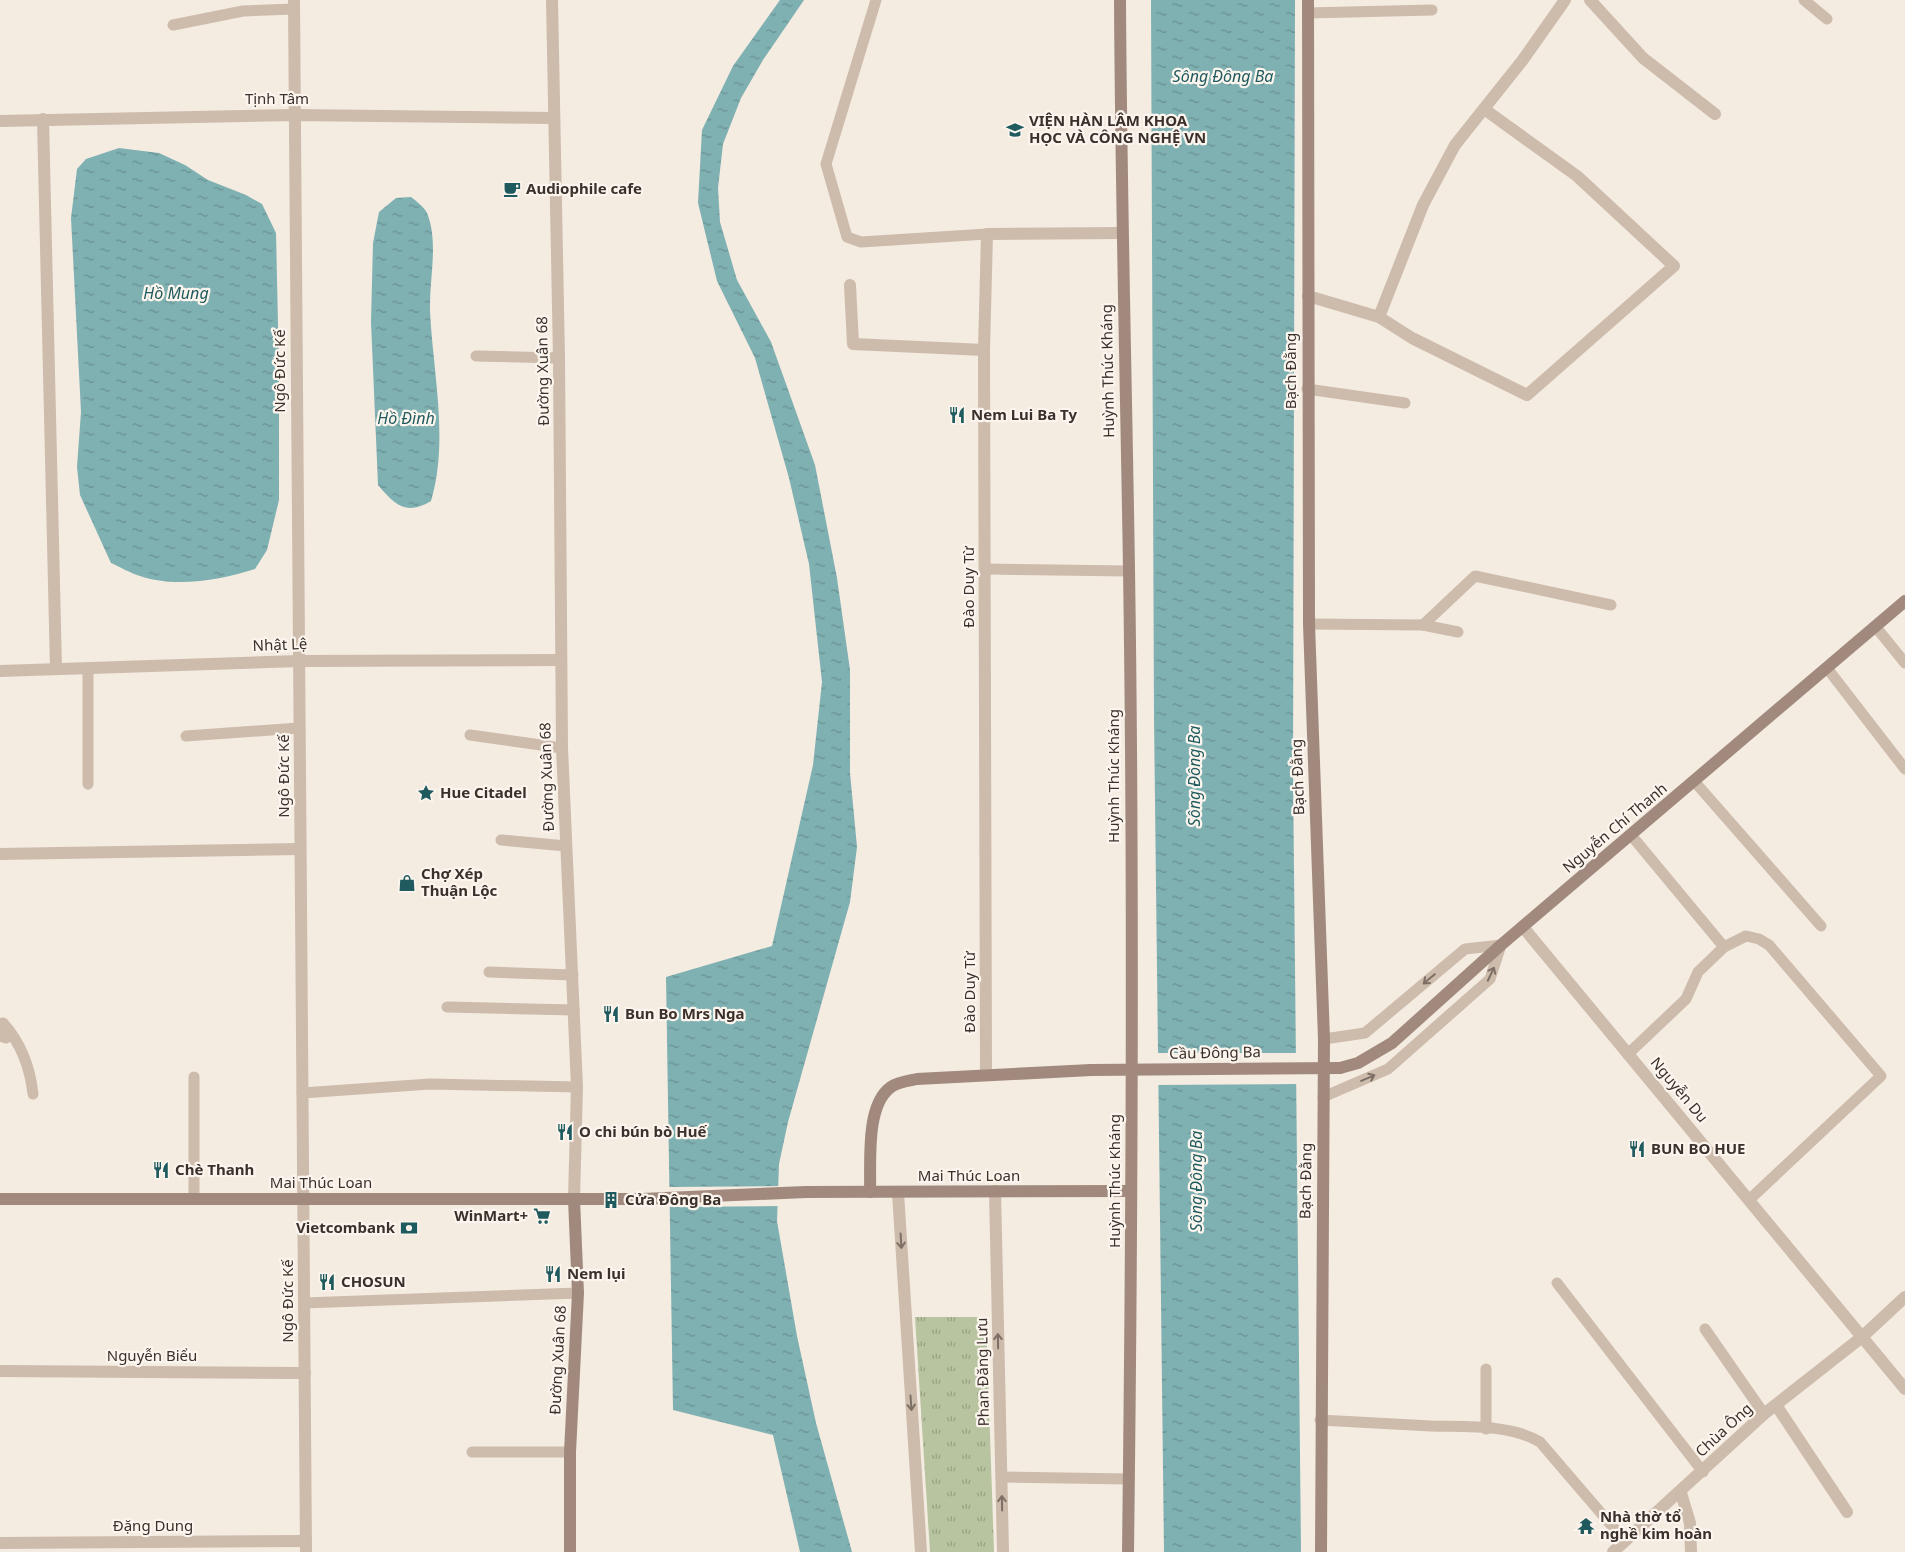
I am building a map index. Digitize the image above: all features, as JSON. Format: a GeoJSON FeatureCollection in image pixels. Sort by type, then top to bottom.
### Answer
{"type":"FeatureCollection","features":[{"type":"Feature","properties":{"kind":"street","name":"Đường Xuân 68"},"geometry":{"type":"LineString","coordinates":[[552,0],[559,358],[562,748],[577,1087],[574,1199],[578,1294],[570,1452],[570,1552]]}},
{"type":"Feature","properties":{"kind":"street","name":"Huỳnh Thúc Kháng"},"geometry":{"type":"LineString","coordinates":[[1120,0],[1121,233],[1129,571],[1131,1192],[1128,1552]]}},
{"type":"Feature","properties":{"kind":"street"},"geometry":{"type":"LineString","coordinates":[[1379,317],[1423,205],[1455,145],[1522,61],[1565,0]]}},
{"type":"Feature","properties":{"kind":"street"},"geometry":{"type":"LineString","coordinates":[[1590,0],[1644,58],[1714,114]]}},
{"type":"Feature","properties":{"kind":"street","name":"Ngô Đức Kế"},"geometry":{"type":"LineString","coordinates":[[294,5],[306,1547]]}},
{"type":"Feature","properties":{"kind":"street","name":"Bạch Đằng"},"geometry":{"type":"LineString","coordinates":[[1308,6],[1307,389],[1309,624],[1324,1039],[1320,1552]]}},
{"type":"Feature","properties":{"kind":"street"},"geometry":{"type":"LineString","coordinates":[[1308,296],[1379,317],[1412,338],[1527,395],[1674,266],[1578,176],[1484,109]]}},
{"type":"Feature","properties":{"kind":"street","name":"Tịnh Tâm"},"geometry":{"type":"LineString","coordinates":[[0,121],[294,115],[554,118]]}},
{"type":"Feature","properties":{"kind":"street"},"geometry":{"type":"LineString","coordinates":[[43,119],[56,669]]}},
{"type":"Feature","properties":{"kind":"street"},"geometry":{"type":"LineString","coordinates":[[987,234],[1121,233]]}},
{"type":"Feature","properties":{"kind":"street","name":"Đào Duy Từ"},"geometry":{"type":"LineString","coordinates":[[986,1075],[984,350],[987,234]]}},
{"type":"Feature","properties":{"kind":"street"},"geometry":{"type":"LineString","coordinates":[[850,285],[853,344],[984,350]]}},
{"type":"Feature","properties":{"kind":"street","name":"Nguyễn Chí Thanh"},"geometry":{"type":"LineString","coordinates":[[1340,1068],[1358,1063],[1392,1043],[1501,945],[1905,601]]}},
{"type":"Feature","properties":{"kind":"street","name":"Nhật Lệ"},"geometry":{"type":"LineString","coordinates":[[0,671],[299,660],[560,660]]}},
{"type":"Feature","properties":{"kind":"street"},"geometry":{"type":"LineString","coordinates":[[0,854],[300,848]]}},
{"type":"Feature","properties":{"kind":"street","name":"Nguyễn Du"},"geometry":{"type":"LineString","coordinates":[[1523,927],[1905,1390]]}},
{"type":"Feature","properties":{"kind":"street","name":"Cầu Đông Ba"},"geometry":{"type":"LineString","coordinates":[[986,1075],[1092,1070],[1340,1068]]}},
{"type":"Feature","properties":{"kind":"street"},"geometry":{"type":"LineString","coordinates":[[870,1192],[872,1125],[879,1099],[891,1087],[917,1079],[986,1075]]}},
{"type":"Feature","properties":{"kind":"street","name":"Phan Đăng Lưu"},"geometry":{"type":"LineString","coordinates":[[995,1191],[1003,1552]]}},
{"type":"Feature","properties":{"kind":"street","name":"Mai Thúc Loan"},"geometry":{"type":"LineString","coordinates":[[0,1199],[642,1199],[806,1192],[1131,1192]]}},
{"type":"Feature","properties":{"kind":"street"},"geometry":{"type":"LineString","coordinates":[[898,1192],[921,1552]]}},
{"type":"Feature","properties":{"kind":"street","name":"Chùa Ông"},"geometry":{"type":"LineString","coordinates":[[1614,1552],[1764,1414],[1862,1337],[1905,1297]]}},
{"type":"Feature","properties":{"kind":"street","name":"Nguyễn Biểu"},"geometry":{"type":"LineString","coordinates":[[0,1371],[305,1373]]}},
{"type":"Feature","properties":{"kind":"street"},"geometry":{"type":"LineString","coordinates":[[1776,1405],[1847,1512]]}},
{"type":"Feature","properties":{"kind":"street"},"geometry":{"type":"LineString","coordinates":[[1681,1492],[1690,1523],[1691,1552]]}},
{"type":"Feature","properties":{"kind":"street","name":"Đặng Dung"},"geometry":{"type":"LineString","coordinates":[[0,1543],[306,1547]]}},
{"type":"Feature","properties":{"kind":"lane"},"geometry":{"type":"LineString","coordinates":[[876,0],[826,164],[847,237],[861,242],[987,234]]}},
{"type":"Feature","properties":{"kind":"lane"},"geometry":{"type":"LineString","coordinates":[[1804,0],[1827,19]]}},
{"type":"Feature","properties":{"kind":"lane"},"geometry":{"type":"LineString","coordinates":[[173,25],[243,11],[294,5]]}},
{"type":"Feature","properties":{"kind":"lane"},"geometry":{"type":"LineString","coordinates":[[1308,6],[1432,10]]}},
{"type":"Feature","properties":{"kind":"lane"},"geometry":{"type":"LineString","coordinates":[[476,356],[559,358]]}},
{"type":"Feature","properties":{"kind":"lane"},"geometry":{"type":"LineString","coordinates":[[1307,389],[1405,403]]}},
{"type":"Feature","properties":{"kind":"lane"},"geometry":{"type":"LineString","coordinates":[[985,569],[1129,571]]}},
{"type":"Feature","properties":{"kind":"lane"},"geometry":{"type":"LineString","coordinates":[[1423,625],[1475,576],[1611,605]]}},
{"type":"Feature","properties":{"kind":"lane"},"geometry":{"type":"LineString","coordinates":[[1309,624],[1423,625],[1458,632]]}},
{"type":"Feature","properties":{"kind":"lane"},"geometry":{"type":"LineString","coordinates":[[1875,626],[1905,663]]}},
{"type":"Feature","properties":{"kind":"lane"},"geometry":{"type":"LineString","coordinates":[[88,668],[88,784]]}},
{"type":"Feature","properties":{"kind":"lane"},"geometry":{"type":"LineString","coordinates":[[1827,668],[1905,769]]}},
{"type":"Feature","properties":{"kind":"lane"},"geometry":{"type":"LineString","coordinates":[[186,736],[299,728]]}},
{"type":"Feature","properties":{"kind":"lane"},"geometry":{"type":"LineString","coordinates":[[470,735],[562,748]]}},
{"type":"Feature","properties":{"kind":"lane"},"geometry":{"type":"LineString","coordinates":[[1694,781],[1821,926]]}},
{"type":"Feature","properties":{"kind":"lane"},"geometry":{"type":"LineString","coordinates":[[1631,835],[1724,947]]}},
{"type":"Feature","properties":{"kind":"lane"},"geometry":{"type":"LineString","coordinates":[[501,840],[566,846]]}},
{"type":"Feature","properties":{"kind":"lane"},"geometry":{"type":"LineString","coordinates":[[1628,1054],[1686,999],[1698,972],[1724,947],[1746,936],[1759,939],[1769,945],[1881,1076],[1749,1200]]}},
{"type":"Feature","properties":{"kind":"lane"},"geometry":{"type":"LineString","coordinates":[[1323,1097],[1388,1069],[1490,979],[1501,945],[1465,949],[1366,1032],[1324,1039]]}},
{"type":"Feature","properties":{"kind":"lane"},"geometry":{"type":"LineString","coordinates":[[489,972],[573,975]]}},
{"type":"Feature","properties":{"kind":"lane"},"geometry":{"type":"LineString","coordinates":[[447,1007],[574,1010]]}},
{"type":"Feature","properties":{"kind":"lane"},"geometry":{"type":"LineString","coordinates":[[0,1036],[6,1038],[3,1023],[12,1032],[26,1060],[34,1094]]}},
{"type":"Feature","properties":{"kind":"lane"},"geometry":{"type":"LineString","coordinates":[[194,1077],[194,1199]]}},
{"type":"Feature","properties":{"kind":"lane"},"geometry":{"type":"LineString","coordinates":[[302,1093],[430,1084],[577,1087]]}},
{"type":"Feature","properties":{"kind":"lane"},"geometry":{"type":"LineString","coordinates":[[1557,1283],[1703,1472]]}},
{"type":"Feature","properties":{"kind":"lane"},"geometry":{"type":"LineString","coordinates":[[304,1303],[578,1294]]}},
{"type":"Feature","properties":{"kind":"lane"},"geometry":{"type":"LineString","coordinates":[[1705,1329],[1764,1414]]}},
{"type":"Feature","properties":{"kind":"lane"},"geometry":{"type":"LineString","coordinates":[[1486,1369],[1486,1429]]}},
{"type":"Feature","properties":{"kind":"lane"},"geometry":{"type":"LineString","coordinates":[[1320,1420],[1516,1432],[1540,1442],[1625,1541]]}},
{"type":"Feature","properties":{"kind":"lane"},"geometry":{"type":"LineString","coordinates":[[472,1452],[570,1452]]}},
{"type":"Feature","properties":{"kind":"lane"},"geometry":{"type":"LineString","coordinates":[[1001,1477],[1129,1479]]}},
{"type":"Feature","properties":{"kind":"green space"},"geometry":{"type":"Polygon","coordinates":[[[915,1317],[986,1317],[994,1552],[930,1552],[915,1317]]]}},
{"type":"Feature","properties":{"kind":"water"},"geometry":{"type":"Polygon","coordinates":[[[780,0],[804,0],[763,60],[741,98],[723,144],[718,188],[720,222],[737,280],[771,342],[815,465],[837,578],[850,670],[850,773],[857,847],[850,902],[788,1122],[779,1164],[777,1221],[797,1336],[816,1423],[852,1552],[800,1552],[773,1435],[673,1410],[666,977],[772,946],[813,765],[822,682],[809,564],[789,478],[755,358],[717,281],[698,203],[702,130],[733,66],[780,0]]]}},
{"type":"Feature","properties":{"kind":"water","name":"Sông Đông Ba"},"geometry":{"type":"Polygon","coordinates":[[[1151,0],[1295,0],[1293,773],[1301,1552],[1164,1552],[1154,718],[1151,0]]]}},
{"type":"Feature","properties":{"kind":"water","name":"Hồ Mung"},"geometry":{"type":"Polygon","coordinates":[[[119,148],[159,153],[185,165],[208,180],[246,195],[262,204],[276,233],[279,500],[267,550],[255,569],[213,579],[183,582],[168,582],[140,576],[111,563],[80,495],[77,467],[81,412],[71,218],[77,169],[86,159],[119,148]]]}},
{"type":"Feature","properties":{"kind":"water","name":"Hồ Đình"},"geometry":{"type":"Polygon","coordinates":[[[411,197],[422,206],[431,224],[433,261],[430,311],[439,431],[439,454],[431,501],[415,508],[408,508],[396,503],[378,485],[371,322],[373,243],[379,212],[396,198],[411,197]]]}},
{"type":"Feature","properties":{"kind":"pier"},"geometry":{"type":"Polygon","coordinates":[[[1155,1053],[1298,1053],[1299,1084],[1155,1085],[1155,1053]]]}},
{"type":"Feature","properties":{"kind":"pier"},"geometry":{"type":"Polygon","coordinates":[[[781,1186],[780,1206],[667,1207],[667,1187],[781,1186]]]}},
{"type":"Feature","properties":{"kind":"place","name":"VIỆN HÀN LÂM KHOA HỌC VÀ CÔNG NGHỆ VN"},"geometry":{"type":"Point","coordinates":[1015,130]}},
{"type":"Feature","properties":{"kind":"place","name":"Audiophile cafe"},"geometry":{"type":"Point","coordinates":[512,189]}},
{"type":"Feature","properties":{"kind":"place","name":"Nem Lui Ba Ty"},"geometry":{"type":"Point","coordinates":[957,415]}},
{"type":"Feature","properties":{"kind":"place","name":"Hue Citadel"},"geometry":{"type":"Point","coordinates":[426,793]}},
{"type":"Feature","properties":{"kind":"place","name":"Chợ Xép Thuận Lộc"},"geometry":{"type":"Point","coordinates":[407,883]}},
{"type":"Feature","properties":{"kind":"place","name":"Bun Bo Mrs Nga"},"geometry":{"type":"Point","coordinates":[611,1014]}},
{"type":"Feature","properties":{"kind":"place","name":"O chi bún bò Huế"},"geometry":{"type":"Point","coordinates":[565,1132]}},
{"type":"Feature","properties":{"kind":"place","name":"BUN BO HUE"},"geometry":{"type":"Point","coordinates":[1637,1149]}},
{"type":"Feature","properties":{"kind":"place","name":"Chè Thanh"},"geometry":{"type":"Point","coordinates":[161,1170]}},
{"type":"Feature","properties":{"kind":"place","name":"Cửa Đông Ba"},"geometry":{"type":"Point","coordinates":[611,1200]}},
{"type":"Feature","properties":{"kind":"place","name":"WinMart+"},"geometry":{"type":"Point","coordinates":[542,1216]}},
{"type":"Feature","properties":{"kind":"place","name":"Vietcombank"},"geometry":{"type":"Point","coordinates":[409,1228]}},
{"type":"Feature","properties":{"kind":"place","name":"Nem lụi"},"geometry":{"type":"Point","coordinates":[553,1274]}},
{"type":"Feature","properties":{"kind":"place","name":"CHOSUN"},"geometry":{"type":"Point","coordinates":[327,1282]}},
{"type":"Feature","properties":{"kind":"place","name":"Nhà thờ tổ nghề kim hoàn"},"geometry":{"type":"Point","coordinates":[1586,1526]}}]}
